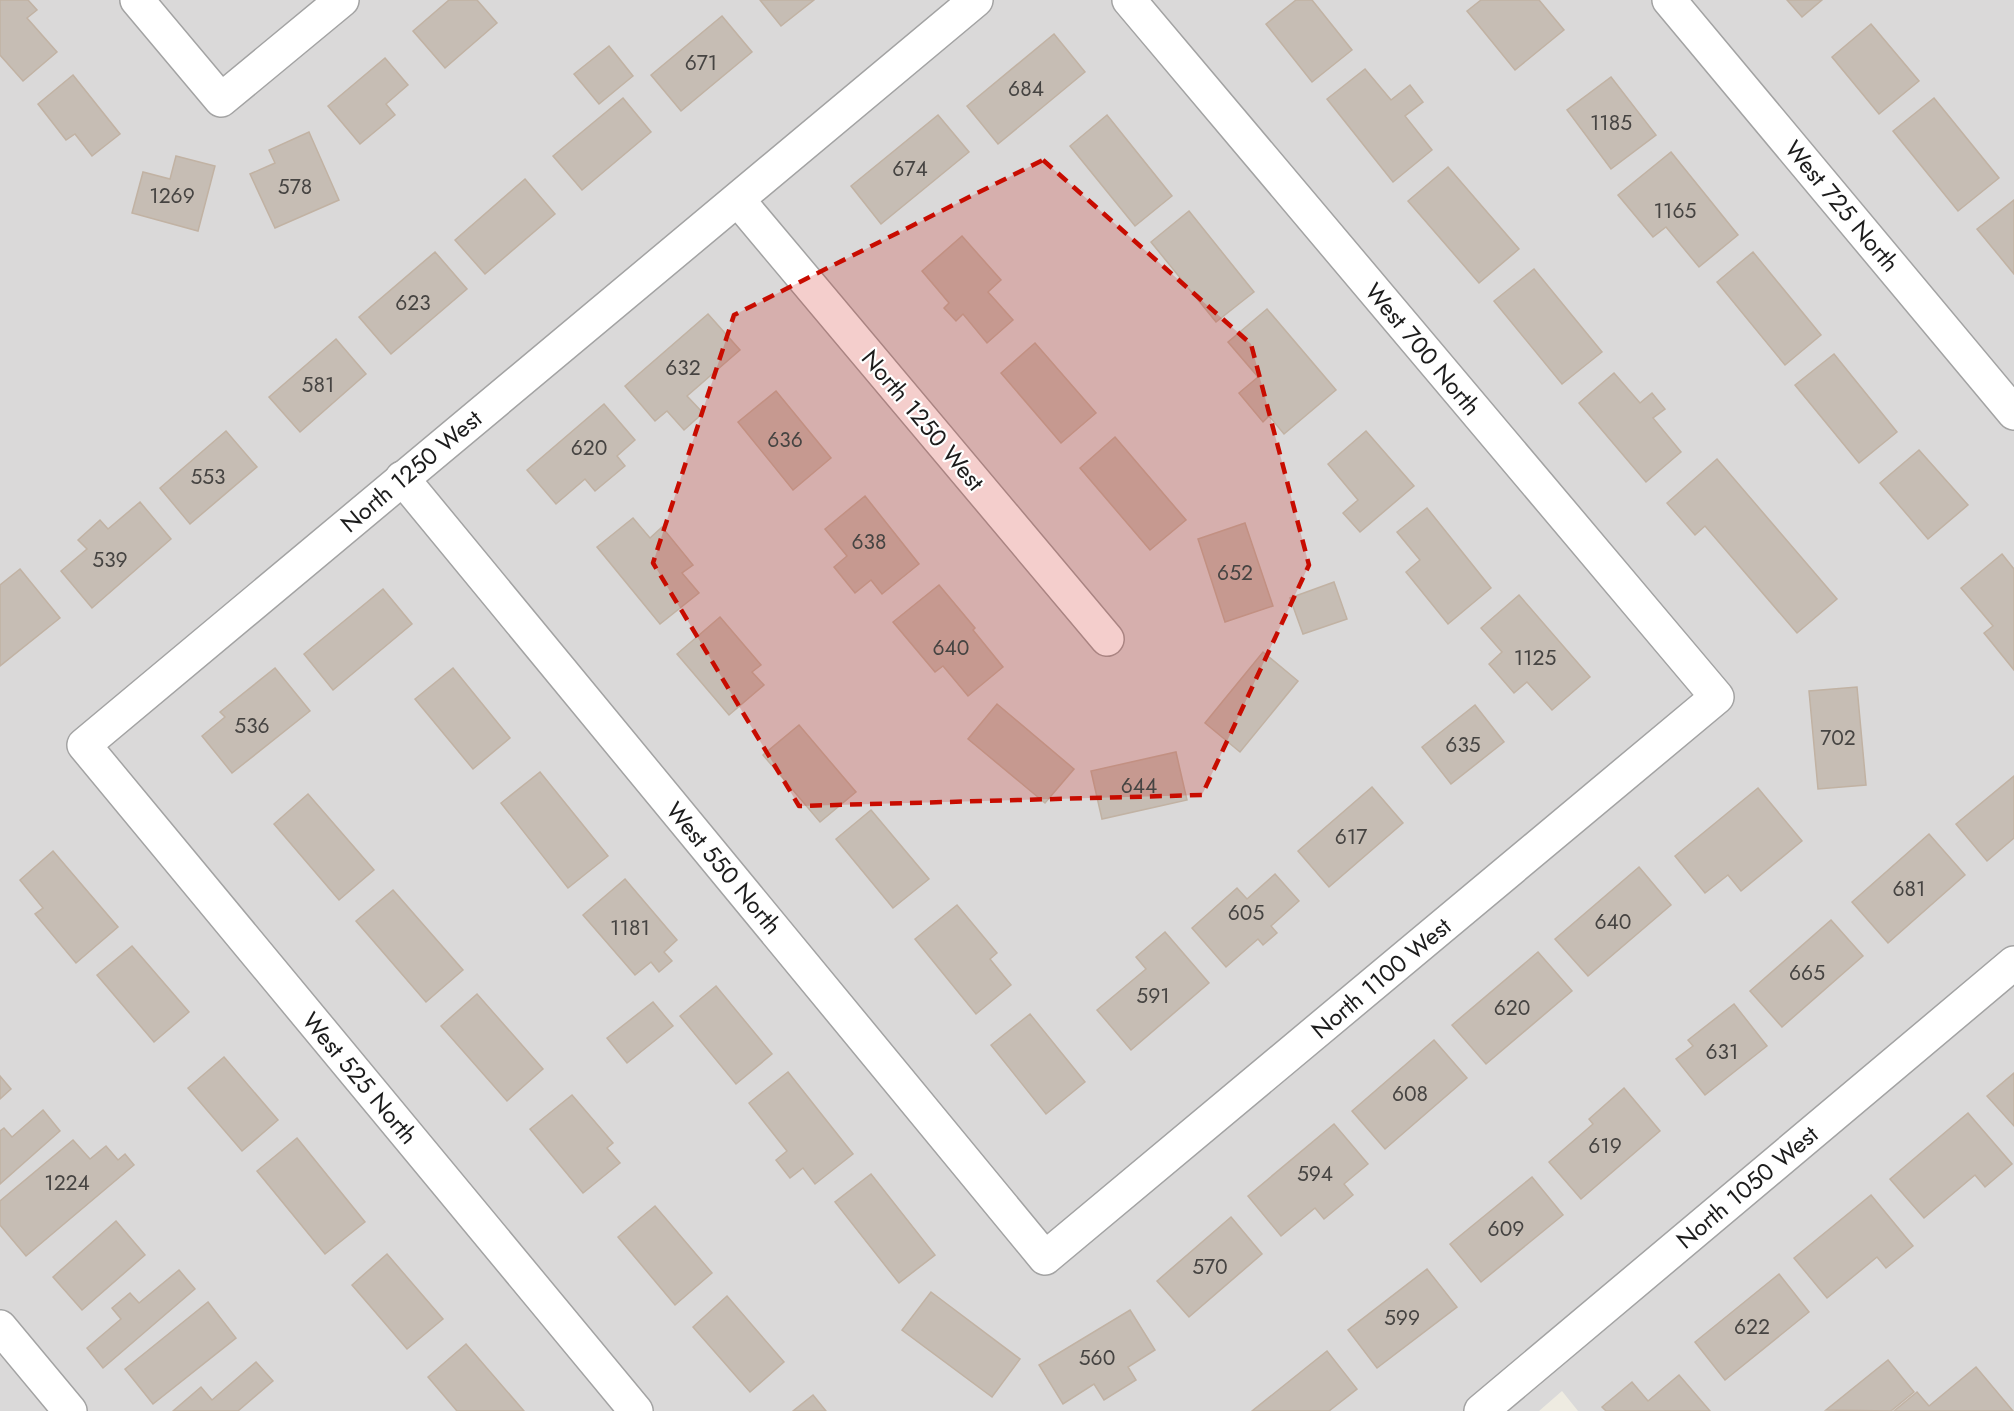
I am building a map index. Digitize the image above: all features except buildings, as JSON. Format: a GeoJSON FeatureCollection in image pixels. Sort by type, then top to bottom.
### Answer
{"type":"FeatureCollection","features":[{"type":"Feature","properties":{"kind":"street"},"geometry":{"type":"LineString","coordinates":[[137,0],[221,100],[342,0]]}},
{"type":"Feature","properties":{"kind":"street","name":"North 1250 West"},"geometry":{"type":"LineString","coordinates":[[84,745],[976,0]]}},
{"type":"Feature","properties":{"kind":"street","name":"West 700 North"},"geometry":{"type":"LineString","coordinates":[[1129,0],[1717,698]]}},
{"type":"Feature","properties":{"kind":"street","name":"West 725 North"},"geometry":{"type":"LineString","coordinates":[[1669,0],[2014,413]]}},
{"type":"Feature","properties":{"kind":"street","name":"North 1250 West"},"geometry":{"type":"LineString","coordinates":[[738,200],[1107,639]]}},
{"type":"Feature","properties":{"kind":"street","name":"West 550 North"},"geometry":{"type":"LineString","coordinates":[[402,478],[1046,1258]]}},
{"type":"Feature","properties":{"kind":"street","name":"North 1100 West"},"geometry":{"type":"LineString","coordinates":[[1046,1258],[1717,698]]}},
{"type":"Feature","properties":{"kind":"street","name":"West 525 North"},"geometry":{"type":"LineString","coordinates":[[84,745],[636,1411]]}},
{"type":"Feature","properties":{"kind":"street","name":"North 1050 West"},"geometry":{"type":"LineString","coordinates":[[1481,1411],[2014,963]]}},
{"type":"Feature","properties":{"kind":"street"},"geometry":{"type":"LineString","coordinates":[[0,1327],[70,1411]]}},
{"type":"Feature","properties":{"kind":"highlighted area"},"geometry":{"type":"Polygon","coordinates":[[[1043,160],[1251,344],[1309,565],[1202,795],[799,806],[653,563],[734,315],[1043,160]]]}},
{"type":"Feature","properties":{"kind":"shaded area"},"geometry":{"type":"Polygon","coordinates":[[[0,0],[2014,0],[2014,1411],[1578,1411],[1562,1391],[1539,1411],[0,1411],[0,0]]]}}]}
